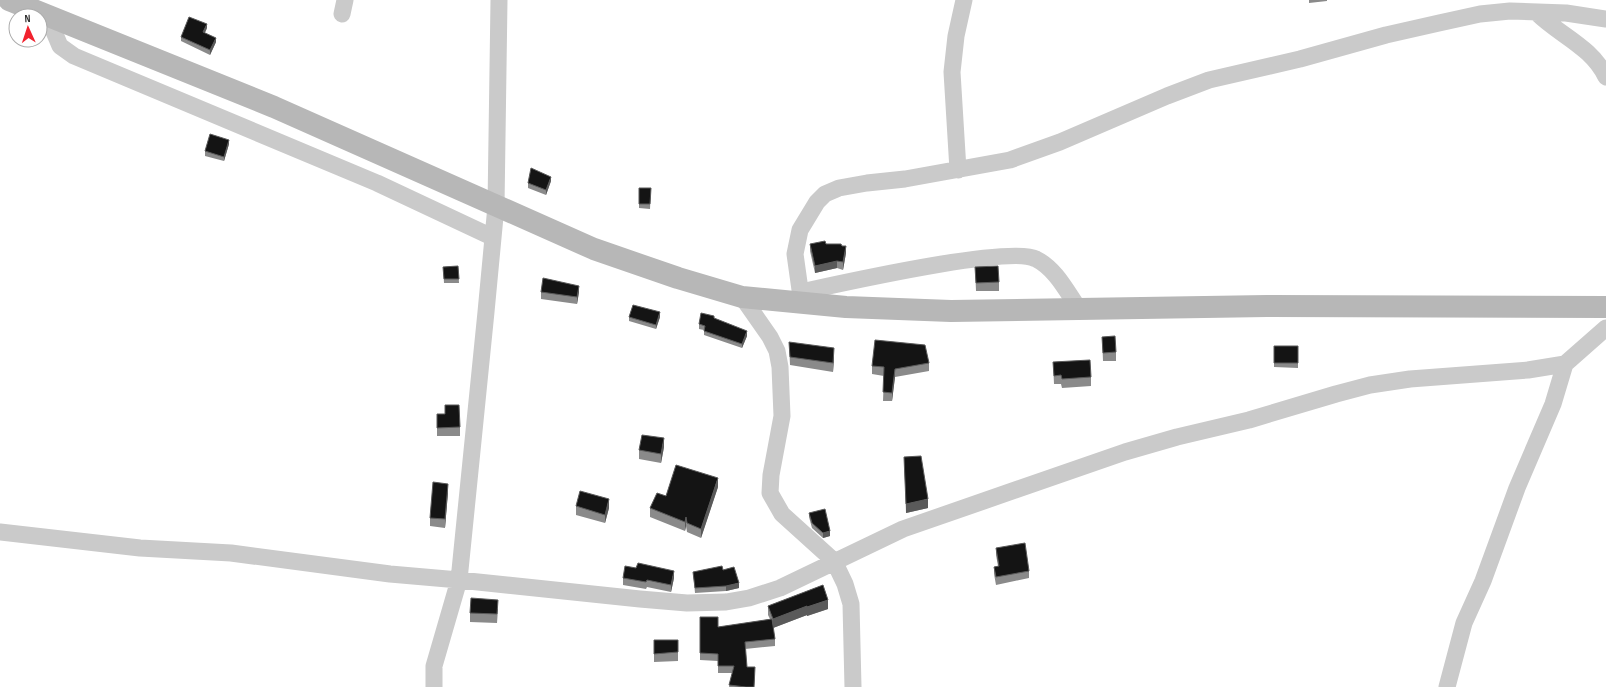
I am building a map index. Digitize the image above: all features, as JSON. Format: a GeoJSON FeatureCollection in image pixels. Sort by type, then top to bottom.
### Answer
{"type":"FeatureCollection","features":[{"type":"Feature","properties":{"kind":"main road"},"geometry":{"type":"LineString","coordinates":[[9,0],[29,8]]}},
{"type":"Feature","properties":{"kind":"main road"},"geometry":{"type":"LineString","coordinates":[[48,15],[274,107],[594,249],[678,278],[742,297],[802,298],[846,307],[951,311],[1267,306],[1606,307]]}},
{"type":"Feature","properties":{"kind":"street"},"geometry":{"type":"LineString","coordinates":[[434,687],[434,666],[459,580],[496,206],[499,0]]}},
{"type":"Feature","properties":{"kind":"street"},"geometry":{"type":"LineString","coordinates":[[958,170],[952,72],[956,36],[964,0]]}},
{"type":"Feature","properties":{"kind":"street"},"geometry":{"type":"LineString","coordinates":[[1079,309],[1055,274],[1036,258],[1018,255],[972,259],[802,298],[795,254],[796,242],[804,221],[817,202],[826,194],[838,188],[867,182],[905,179],[1010,160],[1060,142],[1167,96],[1209,80],[1300,59],[1386,35],[1509,6],[1537,13],[1566,12],[1606,20]]}},
{"type":"Feature","properties":{"kind":"street"},"geometry":{"type":"LineString","coordinates":[[1537,13],[1584,49],[1601,67],[1606,77]]}},
{"type":"Feature","properties":{"kind":"street"},"geometry":{"type":"LineString","coordinates":[[48,17],[60,46],[74,56],[377,183],[492,237]]}},
{"type":"Feature","properties":{"kind":"street"},"geometry":{"type":"LineString","coordinates":[[742,297],[770,337],[777,351],[780,367],[782,416],[771,475],[770,493],[782,514],[834,561],[845,584],[851,604],[853,687]]}},
{"type":"Feature","properties":{"kind":"street"},"geometry":{"type":"LineString","coordinates":[[1447,687],[1464,623],[1483,581],[1517,488],[1553,404],[1565,364],[1606,328]]}},
{"type":"Feature","properties":{"kind":"street"},"geometry":{"type":"LineString","coordinates":[[0,532],[140,548],[231,553],[390,574],[640,599],[687,603],[726,602],[749,598],[780,588],[903,529],[1086,465],[1177,437],[1249,420],[1336,394],[1410,379],[1528,370],[1565,364]]}},
{"type":"Feature","properties":{"kind":"building"},"geometry":{"type":"Polygon","coordinates":[[[189,17],[207,24],[203,32],[216,38],[210,50],[181,37],[189,17]]]}},
{"type":"Feature","properties":{"kind":"building"},"geometry":{"type":"Polygon","coordinates":[[[210,134],[229,140],[224,157],[205,151],[210,134]]]}},
{"type":"Feature","properties":{"kind":"building"},"geometry":{"type":"Polygon","coordinates":[[[531,168],[551,177],[546,190],[528,183],[531,168]]]}},
{"type":"Feature","properties":{"kind":"building"},"geometry":{"type":"Polygon","coordinates":[[[639,188],[651,188],[650,204],[639,204],[639,188]]]}},
{"type":"Feature","properties":{"kind":"building"},"geometry":{"type":"Polygon","coordinates":[[[825,241],[826,244],[841,244],[842,246],[846,246],[843,262],[837,261],[815,266],[810,244],[825,241]]]}},
{"type":"Feature","properties":{"kind":"building"},"geometry":{"type":"Polygon","coordinates":[[[458,266],[459,279],[444,279],[443,267],[458,266]]]}},
{"type":"Feature","properties":{"kind":"building"},"geometry":{"type":"Polygon","coordinates":[[[998,266],[999,282],[976,283],[975,267],[998,266]]]}},
{"type":"Feature","properties":{"kind":"building"},"geometry":{"type":"Polygon","coordinates":[[[543,278],[579,286],[577,297],[541,292],[543,278]]]}},
{"type":"Feature","properties":{"kind":"building"},"geometry":{"type":"Polygon","coordinates":[[[633,305],[660,312],[656,325],[629,317],[633,305]]]}},
{"type":"Feature","properties":{"kind":"building"},"geometry":{"type":"Polygon","coordinates":[[[701,313],[714,316],[714,318],[747,331],[742,344],[704,331],[705,326],[699,324],[701,313]]]}},
{"type":"Feature","properties":{"kind":"building"},"geometry":{"type":"Polygon","coordinates":[[[1115,336],[1116,352],[1103,353],[1102,337],[1115,336]]]}},
{"type":"Feature","properties":{"kind":"building"},"geometry":{"type":"Polygon","coordinates":[[[875,340],[925,345],[929,363],[895,369],[892,393],[883,392],[884,367],[872,366],[875,340]]]}},
{"type":"Feature","properties":{"kind":"building"},"geometry":{"type":"Polygon","coordinates":[[[789,342],[834,348],[833,363],[790,357],[789,342]]]}},
{"type":"Feature","properties":{"kind":"building"},"geometry":{"type":"Polygon","coordinates":[[[1274,346],[1298,346],[1298,363],[1274,363],[1274,346]]]}},
{"type":"Feature","properties":{"kind":"building"},"geometry":{"type":"Polygon","coordinates":[[[1090,360],[1091,377],[1062,379],[1061,375],[1054,376],[1053,362],[1090,360]]]}},
{"type":"Feature","properties":{"kind":"building"},"geometry":{"type":"Polygon","coordinates":[[[445,405],[459,405],[460,427],[437,428],[437,414],[445,414],[445,405]]]}},
{"type":"Feature","properties":{"kind":"building"},"geometry":{"type":"Polygon","coordinates":[[[642,435],[664,438],[661,454],[639,450],[642,435]]]}},
{"type":"Feature","properties":{"kind":"building"},"geometry":{"type":"Polygon","coordinates":[[[921,456],[928,499],[906,504],[904,457],[921,456]]]}},
{"type":"Feature","properties":{"kind":"building"},"geometry":{"type":"Polygon","coordinates":[[[676,465],[718,478],[701,529],[687,523],[686,517],[685,522],[650,508],[657,493],[666,496],[676,465]]]}},
{"type":"Feature","properties":{"kind":"building"},"geometry":{"type":"Polygon","coordinates":[[[433,482],[448,484],[445,519],[430,518],[433,482]]]}},
{"type":"Feature","properties":{"kind":"building"},"geometry":{"type":"Polygon","coordinates":[[[580,491],[609,499],[605,515],[576,506],[580,491]]]}},
{"type":"Feature","properties":{"kind":"building"},"geometry":{"type":"Polygon","coordinates":[[[825,509],[830,531],[823,533],[812,523],[809,513],[825,509]]]}},
{"type":"Feature","properties":{"kind":"building"},"geometry":{"type":"Polygon","coordinates":[[[1025,543],[1029,571],[996,577],[994,567],[999,566],[996,548],[1025,543]]]}},
{"type":"Feature","properties":{"kind":"building"},"geometry":{"type":"Polygon","coordinates":[[[638,563],[674,571],[671,585],[647,580],[646,582],[623,578],[625,566],[636,568],[638,563]]]}},
{"type":"Feature","properties":{"kind":"building"},"geometry":{"type":"Polygon","coordinates":[[[722,566],[723,570],[734,567],[739,583],[726,586],[695,588],[693,572],[722,566]]]}},
{"type":"Feature","properties":{"kind":"building"},"geometry":{"type":"Polygon","coordinates":[[[823,585],[828,600],[773,619],[768,606],[823,585]]]}},
{"type":"Feature","properties":{"kind":"building"},"geometry":{"type":"Polygon","coordinates":[[[471,598],[498,600],[497,614],[470,613],[471,598]]]}},
{"type":"Feature","properties":{"kind":"building"},"geometry":{"type":"Polygon","coordinates":[[[700,617],[718,617],[718,627],[772,619],[775,639],[745,642],[747,667],[755,667],[754,687],[729,685],[734,666],[718,666],[718,654],[700,653],[700,617]]]}},
{"type":"Feature","properties":{"kind":"building"},"geometry":{"type":"Polygon","coordinates":[[[654,640],[678,640],[678,652],[654,654],[654,640]]]}}]}
